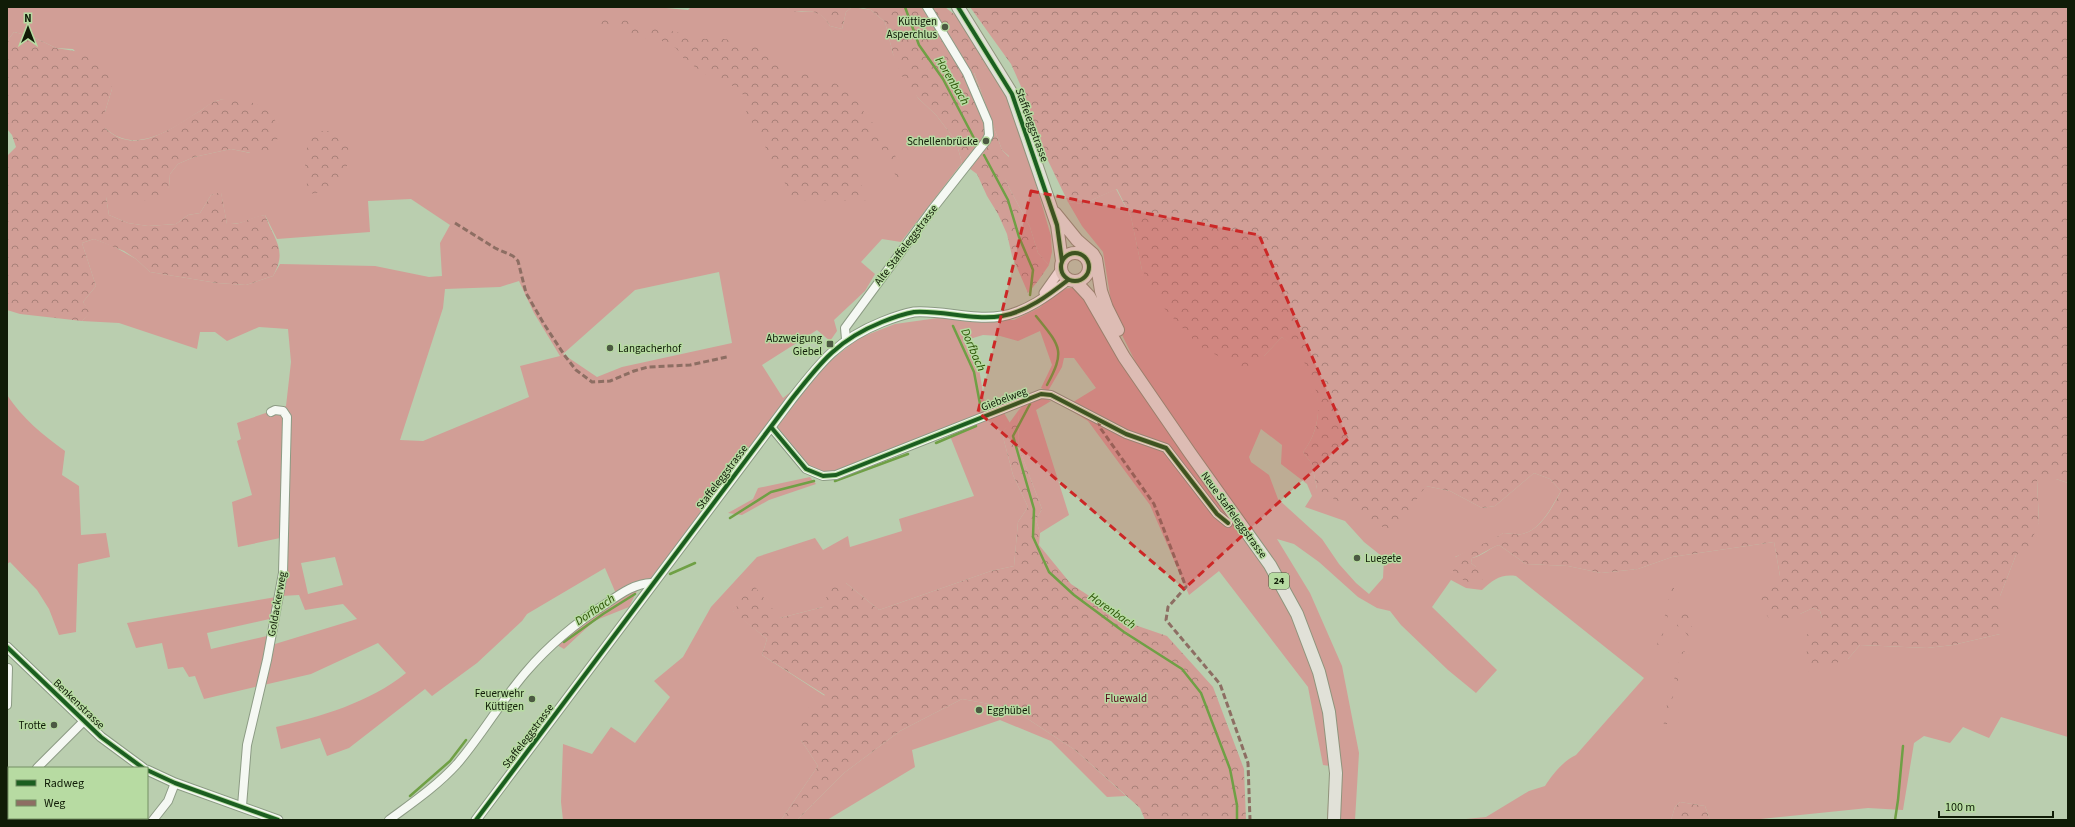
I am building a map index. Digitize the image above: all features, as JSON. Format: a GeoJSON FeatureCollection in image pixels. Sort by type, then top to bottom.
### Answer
{"type":"FeatureCollection","features":[{"type":"Feature","properties":{"kind":"main road","name":"Staffeleggstrasse"},"geometry":{"type":"LineString","coordinates":[[958,7],[1012,94],[1057,225],[1061,265]]}},
{"type":"Feature","properties":{"kind":"main road","name":"24"},"geometry":{"type":"LineString","coordinates":[[1052,209],[1077,240],[1093,254],[1096,259],[1101,291],[1107,308],[1130,354],[1138,375]]}},
{"type":"Feature","properties":{"kind":"main road","name":"Staffeleggstrasse"},"geometry":{"type":"LineString","coordinates":[[1057,225],[1080,254]]}},
{"type":"Feature","properties":{"kind":"main road"},"geometry":{"type":"LineString","coordinates":[[1069,254],[1080,254],[1089,263],[1089,272],[1083,280],[1072,281],[1062,274],[1061,265],[1069,254]]}},
{"type":"Feature","properties":{"kind":"main road","name":"24"},"geometry":{"type":"LineString","coordinates":[[1089,272],[1095,292],[1100,301],[1107,308]]}},
{"type":"Feature","properties":{"kind":"main road","name":"Neue Staffeleggstrasse"},"geometry":{"type":"LineString","coordinates":[[1072,281],[1089,296],[1124,357],[1270,565],[1297,614],[1319,672],[1329,712],[1336,773],[1334,820]]}},
{"type":"Feature","properties":{"kind":"street","name":"Alte Staffeleggstrasse"},"geometry":{"type":"LineString","coordinates":[[846,340],[845,328],[931,211],[976,154],[988,135],[988,122],[967,73],[926,7]]}},
{"type":"Feature","properties":{"kind":"street","name":"Staffeleggstrasse"},"geometry":{"type":"LineString","coordinates":[[1034,303],[1047,289],[1061,265]]}},
{"type":"Feature","properties":{"kind":"street","name":"Staffeleggstrasse"},"geometry":{"type":"LineString","coordinates":[[476,820],[817,367],[846,340],[864,329],[912,313],[937,312],[1002,316],[1019,312],[1072,281]]}},
{"type":"Feature","properties":{"kind":"street","name":"Giebelweg"},"geometry":{"type":"LineString","coordinates":[[771,427],[806,469],[823,476],[836,475],[1041,394],[1051,396],[1126,434],[1166,448],[1217,514],[1228,523]]}},
{"type":"Feature","properties":{"kind":"street","name":"Goldackerweg"},"geometry":{"type":"LineString","coordinates":[[242,806],[247,745],[267,660],[283,573],[286,417],[283,411],[275,410],[271,412]]}},
{"type":"Feature","properties":{"kind":"street"},"geometry":{"type":"LineString","coordinates":[[388,820],[426,792],[456,765],[526,672],[545,651],[584,618],[617,596],[645,583],[653,583]]}},
{"type":"Feature","properties":{"kind":"street","name":"Benkenstrasse"},"geometry":{"type":"LineString","coordinates":[[7,646],[114,749],[141,767]]}},
{"type":"Feature","properties":{"kind":"street"},"geometry":{"type":"LineString","coordinates":[[7,705],[8,668]]}},
{"type":"Feature","properties":{"kind":"street"},"geometry":{"type":"LineString","coordinates":[[39,767],[84,721]]}},
{"type":"Feature","properties":{"kind":"street"},"geometry":{"type":"LineString","coordinates":[[148,770],[175,783],[278,820]]}},
{"type":"Feature","properties":{"kind":"street"},"geometry":{"type":"LineString","coordinates":[[153,820],[168,801],[175,783]]}},
{"type":"Feature","properties":{"kind":"highlighted area"},"geometry":{"type":"Polygon","coordinates":[[[1031,191],[1259,235],[1348,439],[1184,589],[978,412],[1031,191]]]}},
{"type":"Feature","properties":{"kind":"green space"},"geometry":{"type":"Polygon","coordinates":[[[7,7],[655,7],[688,10],[691,7],[786,7],[798,12],[814,12],[825,18],[830,26],[842,29],[846,12],[852,7],[871,10],[885,22],[893,54],[918,98],[936,115],[956,141],[962,163],[901,242],[882,239],[861,262],[875,274],[865,291],[834,320],[837,331],[830,341],[817,330],[762,365],[783,398],[859,338],[895,324],[945,317],[1014,320],[1039,308],[1061,289],[1079,287],[1168,415],[1139,369],[1123,337],[1111,301],[1103,252],[1082,226],[1068,202],[1083,204],[1116,189],[1131,217],[1142,270],[1264,356],[1282,337],[1296,349],[1306,362],[1316,388],[1318,415],[1310,441],[1303,452],[1312,464],[1317,489],[1426,486],[1450,491],[1482,508],[1495,506],[1534,473],[1550,479],[1561,491],[1550,510],[1535,528],[1522,534],[1503,533],[1492,541],[1455,557],[1476,567],[1471,563],[1472,558],[1479,556],[1499,545],[1526,564],[1568,566],[1601,573],[1638,569],[1672,557],[1774,542],[1780,576],[1800,614],[1813,608],[1820,611],[1822,618],[1848,659],[1860,645],[1927,648],[1953,645],[2000,634],[2000,596],[2016,555],[2039,523],[2037,479],[2056,479],[2068,483],[2068,737],[2001,717],[1989,738],[1963,727],[1950,743],[1924,736],[1914,743],[1903,810],[1868,808],[1751,820],[1710,820],[1705,806],[1680,802],[1675,807],[1671,820],[1456,820],[1486,817],[1529,791],[1545,786],[1551,777],[1567,760],[1576,755],[1644,678],[1516,576],[1497,578],[1482,590],[1466,588],[1451,580],[1432,607],[1497,670],[1476,693],[1448,670],[1401,625],[1390,611],[1377,608],[1358,597],[1319,562],[1294,544],[1277,539],[1310,593],[1342,666],[1359,753],[1355,820],[1327,820],[1330,766],[1323,765],[1308,687],[1219,571],[1189,595],[1150,505],[1088,421],[1065,407],[1096,388],[1074,358],[1064,358],[1062,367],[1048,391],[1041,388],[1052,365],[1040,331],[1018,341],[1000,336],[983,335],[963,341],[978,363],[985,404],[980,413],[1004,413],[1010,423],[1002,433],[1013,475],[1028,507],[1018,522],[1014,566],[991,571],[879,610],[846,583],[823,607],[780,618],[733,611],[767,639],[762,655],[825,696],[801,740],[818,766],[781,820],[563,820],[561,802],[563,744],[592,754],[611,727],[635,743],[670,697],[654,681],[683,657],[711,607],[757,557],[815,538],[823,550],[848,536],[850,547],[902,531],[899,519],[974,496],[948,431],[836,475],[806,469],[772,427],[656,574],[645,583],[617,596],[605,568],[527,614],[522,621],[477,663],[432,696],[425,689],[349,748],[327,756],[320,738],[281,749],[276,727],[328,713],[361,700],[377,693],[406,673],[378,643],[311,674],[204,699],[195,676],[189,677],[183,667],[168,669],[162,643],[136,648],[127,623],[276,597],[274,618],[207,633],[211,649],[267,636],[275,644],[357,619],[343,604],[305,610],[299,595],[281,596],[280,538],[238,547],[232,502],[252,495],[237,441],[241,439],[237,423],[286,406],[291,362],[288,329],[259,327],[227,341],[215,332],[200,332],[197,349],[119,323],[82,321],[90,313],[83,302],[96,286],[82,243],[94,239],[113,246],[136,259],[150,272],[217,283],[246,285],[273,276],[280,264],[375,266],[429,277],[442,276],[440,243],[450,225],[411,199],[368,201],[370,232],[277,239],[265,215],[238,223],[227,224],[221,193],[211,195],[200,213],[188,215],[176,224],[148,226],[128,223],[109,215],[106,197],[119,196],[137,201],[169,187],[170,174],[178,164],[194,157],[231,149],[250,153],[231,100],[219,100],[214,102],[166,132],[141,140],[129,140],[117,136],[105,128],[105,112],[112,89],[73,49],[56,48],[31,36],[14,32],[7,41],[7,7]],[[719,272],[635,290],[563,354],[597,377],[622,367],[732,343],[719,272]],[[519,281],[500,287],[445,289],[443,308],[400,440],[423,441],[529,397],[520,366],[560,356],[534,313],[519,281]],[[1261,429],[1249,457],[1251,462],[1269,475],[1278,499],[1322,539],[1339,564],[1356,583],[1369,594],[1383,578],[1384,558],[1364,542],[1345,521],[1305,507],[1312,496],[1307,484],[1281,464],[1282,445],[1261,429]],[[335,557],[301,563],[308,594],[343,585],[335,557]]]}},
{"type":"Feature","properties":{"kind":"green space"},"geometry":{"type":"Polygon","coordinates":[[[786,7],[852,7],[846,12],[842,29],[830,26],[822,16],[814,12],[792,12],[786,7]]]}},
{"type":"Feature","properties":{"kind":"green space"},"geometry":{"type":"Polygon","coordinates":[[[859,7],[945,7],[959,18],[989,66],[974,73],[1002,150],[1015,163],[1011,174],[1005,180],[1030,227],[1038,253],[1049,265],[1028,293],[1012,256],[1007,234],[977,174],[962,163],[956,141],[936,115],[918,98],[902,76],[893,54],[885,22],[871,10],[859,7]]]}},
{"type":"Feature","properties":{"kind":"green space"},"geometry":{"type":"Polygon","coordinates":[[[970,7],[2068,7],[2068,483],[2056,479],[2037,479],[2039,523],[2027,551],[2016,555],[2000,596],[2000,634],[1953,645],[1927,648],[1860,645],[1848,659],[1809,672],[1805,635],[1821,630],[1822,618],[1820,611],[1813,608],[1785,621],[1772,622],[1761,602],[1763,591],[1780,576],[1774,542],[1672,557],[1638,569],[1601,573],[1568,566],[1526,564],[1499,545],[1472,558],[1471,563],[1476,567],[1485,565],[1489,572],[1482,580],[1474,584],[1458,577],[1453,571],[1449,562],[1461,554],[1490,541],[1503,533],[1522,534],[1529,532],[1546,517],[1561,491],[1550,479],[1534,473],[1495,506],[1482,508],[1450,491],[1426,486],[1393,533],[1317,489],[1312,464],[1303,452],[1312,438],[1317,422],[1318,407],[1316,391],[1304,362],[1294,348],[1282,337],[1264,356],[1243,369],[1199,346],[1163,307],[1142,270],[1131,217],[1117,189],[1083,204],[1068,202],[1040,144],[1024,93],[1011,64],[970,7]]]}},
{"type":"Feature","properties":{"kind":"green space"},"geometry":{"type":"Polygon","coordinates":[[[601,17],[615,18],[706,39],[719,38],[747,43],[761,49],[771,61],[787,68],[835,83],[854,97],[868,118],[877,127],[882,137],[895,154],[897,165],[905,181],[898,180],[881,148],[859,144],[862,187],[876,199],[860,201],[791,200],[783,178],[771,162],[765,146],[748,116],[745,108],[746,99],[741,92],[727,82],[705,74],[685,60],[676,48],[660,40],[648,39],[621,29],[599,25],[601,17]]]}},
{"type":"Feature","properties":{"kind":"green space"},"geometry":{"type":"Polygon","coordinates":[[[14,32],[31,36],[56,48],[87,53],[109,70],[112,89],[105,112],[105,128],[116,136],[128,140],[140,140],[164,132],[212,103],[225,99],[243,100],[253,103],[268,112],[278,127],[278,135],[271,157],[231,149],[194,157],[178,164],[170,174],[169,187],[154,197],[142,201],[133,201],[115,197],[106,197],[109,215],[128,223],[148,226],[176,224],[188,215],[200,213],[211,195],[221,192],[227,224],[242,222],[265,215],[278,245],[279,252],[277,267],[273,276],[246,285],[217,283],[150,272],[136,259],[124,251],[94,239],[82,243],[96,286],[83,302],[91,313],[82,321],[20,314],[7,310],[7,156],[16,147],[12,135],[7,129],[7,41],[14,32]]]}},
{"type":"Feature","properties":{"kind":"green space"},"geometry":{"type":"Polygon","coordinates":[[[989,66],[1003,88],[1030,164],[1051,236],[1052,252],[1049,265],[1038,253],[1030,227],[1005,180],[1009,156],[1002,150],[974,72],[989,66]]]}},
{"type":"Feature","properties":{"kind":"green space"},"geometry":{"type":"Polygon","coordinates":[[[317,131],[335,131],[346,137],[348,158],[346,168],[336,183],[319,192],[308,194],[305,165],[308,140],[317,131]]]}},
{"type":"Feature","properties":{"kind":"green space"},"geometry":{"type":"Polygon","coordinates":[[[1033,394],[1051,401],[1036,410],[1069,515],[1040,533],[1036,520],[1042,509],[1019,448],[1018,411],[1033,394]]]}},
{"type":"Feature","properties":{"kind":"green space"},"geometry":{"type":"Polygon","coordinates":[[[7,395],[33,426],[65,451],[62,475],[79,486],[81,535],[106,533],[110,557],[78,564],[76,632],[59,635],[49,609],[37,590],[10,562],[7,564],[7,395]]]}},
{"type":"Feature","properties":{"kind":"green space","name":"Fluewald"},"geometry":{"type":"Polygon","coordinates":[[[1018,411],[1019,448],[1042,509],[1036,520],[1040,533],[1039,545],[1071,584],[1132,624],[1167,636],[1213,687],[1244,769],[1246,820],[1145,820],[1140,808],[1075,750],[1011,708],[962,699],[900,731],[844,773],[797,820],[781,820],[818,766],[801,740],[801,714],[825,695],[762,655],[767,639],[733,612],[752,583],[780,618],[823,607],[832,581],[846,583],[879,610],[991,571],[1014,566],[1018,522],[1028,507],[1013,475],[1002,433],[1018,411]]]}},
{"type":"Feature","properties":{"kind":"green space"},"geometry":{"type":"Polygon","coordinates":[[[810,477],[816,484],[769,500],[742,515],[728,513],[753,499],[758,488],[810,477]]]}},
{"type":"Feature","properties":{"kind":"green space"},"geometry":{"type":"Polygon","coordinates":[[[1669,587],[1674,587],[1674,592],[1657,657],[1653,660],[1668,604],[1669,587]]]}},
{"type":"Feature","properties":{"kind":"green space"},"geometry":{"type":"Polygon","coordinates":[[[638,589],[629,607],[594,621],[564,649],[557,645],[606,606],[638,589]]]}},
{"type":"Feature","properties":{"kind":"green space"},"geometry":{"type":"Polygon","coordinates":[[[1681,613],[1687,613],[1691,618],[1693,635],[1691,637],[1688,636],[1682,628],[1677,626],[1681,613]]]}},
{"type":"Feature","properties":{"kind":"green space"},"geometry":{"type":"Polygon","coordinates":[[[1685,651],[1677,685],[1668,711],[1667,725],[1663,731],[1665,712],[1680,658],[1682,652],[1685,651]]]}},
{"type":"Feature","properties":{"kind":"green space"},"geometry":{"type":"Polygon","coordinates":[[[962,699],[1011,708],[1075,750],[1126,796],[1107,797],[1051,741],[1000,720],[912,750],[915,767],[827,820],[797,820],[844,773],[900,731],[962,699]]]}},
{"type":"Feature","properties":{"kind":"green space"},"geometry":{"type":"Polygon","coordinates":[[[1680,802],[1705,806],[1710,820],[1671,820],[1675,807],[1680,802]]]}},
{"type":"Feature","properties":{"kind":"waterway","name":"Horenbach"},"geometry":{"type":"LineString","coordinates":[[905,7],[919,45],[943,79],[976,142]]}},
{"type":"Feature","properties":{"kind":"waterway","name":"Horenbach"},"geometry":{"type":"LineString","coordinates":[[984,155],[1008,200],[1019,237],[1033,270],[1030,295]]}},
{"type":"Feature","properties":{"kind":"waterway","name":"Horenbach"},"geometry":{"type":"LineString","coordinates":[[1036,316],[1051,335],[1058,349],[1057,364],[1047,385]]}},
{"type":"Feature","properties":{"kind":"waterway","name":"Dorfbach"},"geometry":{"type":"LineString","coordinates":[[953,326],[974,372],[980,404]]}},
{"type":"Feature","properties":{"kind":"waterway","name":"Horenbach"},"geometry":{"type":"LineString","coordinates":[[1030,404],[1013,436],[1034,509],[1033,537],[1049,572],[1074,595],[1124,632],[1182,669],[1201,693],[1230,769],[1237,805],[1237,820]]}},
{"type":"Feature","properties":{"kind":"waterway","name":"Dorfbach"},"geometry":{"type":"LineString","coordinates":[[936,443],[976,426]]}},
{"type":"Feature","properties":{"kind":"waterway","name":"Dorfbach"},"geometry":{"type":"LineString","coordinates":[[835,481],[908,454]]}},
{"type":"Feature","properties":{"kind":"waterway","name":"Dorfbach"},"geometry":{"type":"LineString","coordinates":[[730,518],[771,492],[814,481]]}},
{"type":"Feature","properties":{"kind":"waterway","name":"Dorfbach"},"geometry":{"type":"LineString","coordinates":[[670,574],[695,563]]}},
{"type":"Feature","properties":{"kind":"waterway","name":"Dorfbach"},"geometry":{"type":"LineString","coordinates":[[564,642],[603,614],[635,594]]}},
{"type":"Feature","properties":{"kind":"waterway","name":"Dorfbach"},"geometry":{"type":"LineString","coordinates":[[410,796],[450,761],[466,740]]}},
{"type":"Feature","properties":{"kind":"waterway"},"geometry":{"type":"LineString","coordinates":[[1895,820],[1903,746]]}},
{"type":"Feature","properties":{"kind":"marked path"},"geometry":{"type":"LineString","coordinates":[[455,223],[495,248],[513,256],[518,261],[526,293],[544,324],[576,370],[592,382],[610,381],[648,367],[690,365],[727,357]]}},
{"type":"Feature","properties":{"kind":"marked path"},"geometry":{"type":"LineString","coordinates":[[1098,420],[1101,429],[1154,504],[1186,587],[1168,607],[1166,620],[1220,684],[1248,763],[1250,820]]}},
{"type":"Feature","properties":{"kind":"cycle path"},"geometry":{"type":"LineString","coordinates":[[958,7],[1012,94],[1057,225],[1062,261]]}},
{"type":"Feature","properties":{"kind":"cycle path"},"geometry":{"type":"LineString","coordinates":[[1075,253],[1081,254],[1085,257],[1088,261],[1089,267],[1088,273],[1085,277],[1081,280],[1075,281],[1069,280],[1065,277],[1062,273],[1061,267],[1062,261],[1065,257],[1069,254],[1075,253]]}},
{"type":"Feature","properties":{"kind":"cycle path"},"geometry":{"type":"LineString","coordinates":[[476,820],[791,400],[830,354],[866,329],[902,315],[914,312],[936,312],[980,317],[1002,316],[1028,307],[1045,297],[1068,280]]}},
{"type":"Feature","properties":{"kind":"cycle path"},"geometry":{"type":"LineString","coordinates":[[771,427],[806,469],[823,476],[836,475],[1041,394],[1051,395],[1126,434],[1166,448],[1217,514],[1228,523]]}},
{"type":"Feature","properties":{"kind":"cycle path"},"geometry":{"type":"LineString","coordinates":[[7,647],[101,737],[142,767]]}},
{"type":"Feature","properties":{"kind":"cycle path"},"geometry":{"type":"LineString","coordinates":[[148,770],[175,783],[278,820]]}},
{"type":"Feature","properties":{"kind":"place","name":"Küttigen Asperchlus"},"geometry":{"type":"Point","coordinates":[945,27]}},
{"type":"Feature","properties":{"kind":"place","name":"Schellenbrücke"},"geometry":{"type":"Point","coordinates":[986,141]}},
{"type":"Feature","properties":{"kind":"place","name":"Abzweigung Giebel"},"geometry":{"type":"Point","coordinates":[830,344]}},
{"type":"Feature","properties":{"kind":"place","name":"Langacherhof"},"geometry":{"type":"Point","coordinates":[610,348]}},
{"type":"Feature","properties":{"kind":"place","name":"Luegete"},"geometry":{"type":"Point","coordinates":[1357,558]}},
{"type":"Feature","properties":{"kind":"place","name":"Feuerwehr Küttigen"},"geometry":{"type":"Point","coordinates":[532,699]}},
{"type":"Feature","properties":{"kind":"place","name":"Egghübel"},"geometry":{"type":"Point","coordinates":[979,710]}},
{"type":"Feature","properties":{"kind":"place","name":"Trotte"},"geometry":{"type":"Point","coordinates":[54,725]}}]}
